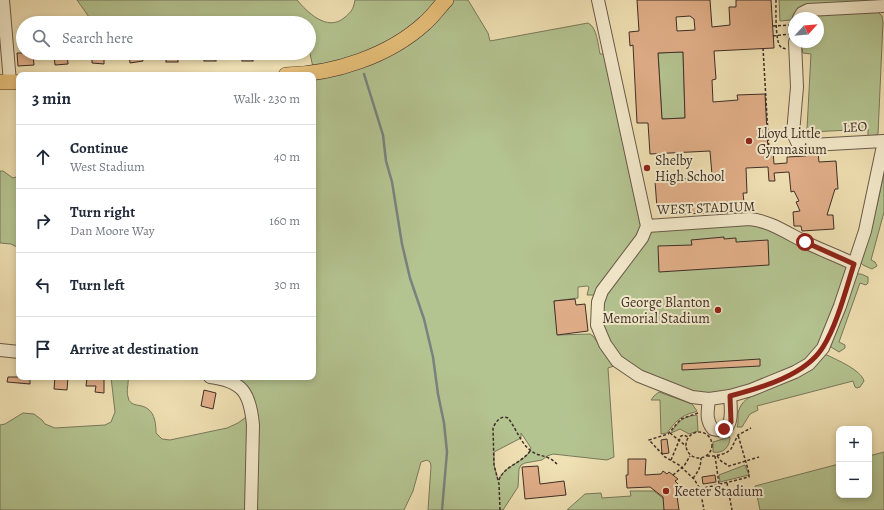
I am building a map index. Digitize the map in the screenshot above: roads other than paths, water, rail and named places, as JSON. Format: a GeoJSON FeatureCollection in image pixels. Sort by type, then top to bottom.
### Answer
{"type":"FeatureCollection","features":[{"type":"Feature","properties":{"kind":"main road"},"geometry":{"type":"LineString","coordinates":[[316,73],[372,56],[398,43],[425,23],[446,0]]}},
{"type":"Feature","properties":{"kind":"street"},"geometry":{"type":"LineString","coordinates":[[3,0],[10,82]]}},
{"type":"Feature","properties":{"kind":"street"},"geometry":{"type":"LineString","coordinates":[[598,0],[647,226],[642,238],[602,290],[598,302],[598,325],[605,344],[617,361],[639,376],[708,405],[780,379],[809,364],[823,348],[840,306],[865,231],[884,141]]}},
{"type":"Feature","properties":{"kind":"street"},"geometry":{"type":"LineString","coordinates":[[804,12],[808,10],[884,6]]}},
{"type":"Feature","properties":{"kind":"street","name":"LEO"},"geometry":{"type":"LineString","coordinates":[[795,48],[797,87],[793,133],[797,142],[804,145],[884,141]]}},
{"type":"Feature","properties":{"kind":"street","name":"WEST STADIUM"},"geometry":{"type":"LineString","coordinates":[[647,226],[750,219],[760,220],[854,264]]}},
{"type":"Feature","properties":{"kind":"street"},"geometry":{"type":"LineString","coordinates":[[0,350],[16,352]]}},
{"type":"Feature","properties":{"kind":"street"},"geometry":{"type":"LineString","coordinates":[[225,380],[233,383],[241,389],[248,399],[252,411],[251,510]]}},
{"type":"Feature","properties":{"kind":"street"},"geometry":{"type":"LineString","coordinates":[[708,405],[708,423],[713,429],[724,429],[731,422],[730,396]]}},
{"type":"Feature","properties":{"kind":"waterway"},"geometry":{"type":"LineString","coordinates":[[364,74],[383,135],[386,161],[392,182],[402,244],[410,278],[424,319],[433,357],[444,423],[447,452],[442,510]]}},
{"type":"Feature","properties":{"kind":"place","name":"Lloyd Little Gymnasium"},"geometry":{"type":"Point","coordinates":[749,141]}},
{"type":"Feature","properties":{"kind":"place","name":"Shelby High School"},"geometry":{"type":"Point","coordinates":[647,168]}},
{"type":"Feature","properties":{"kind":"place","name":"George Blanton Memorial Stadium"},"geometry":{"type":"Point","coordinates":[718,310]}},
{"type":"Feature","properties":{"kind":"place","name":"Keeter Stadium"},"geometry":{"type":"Point","coordinates":[666,491]}}]}
